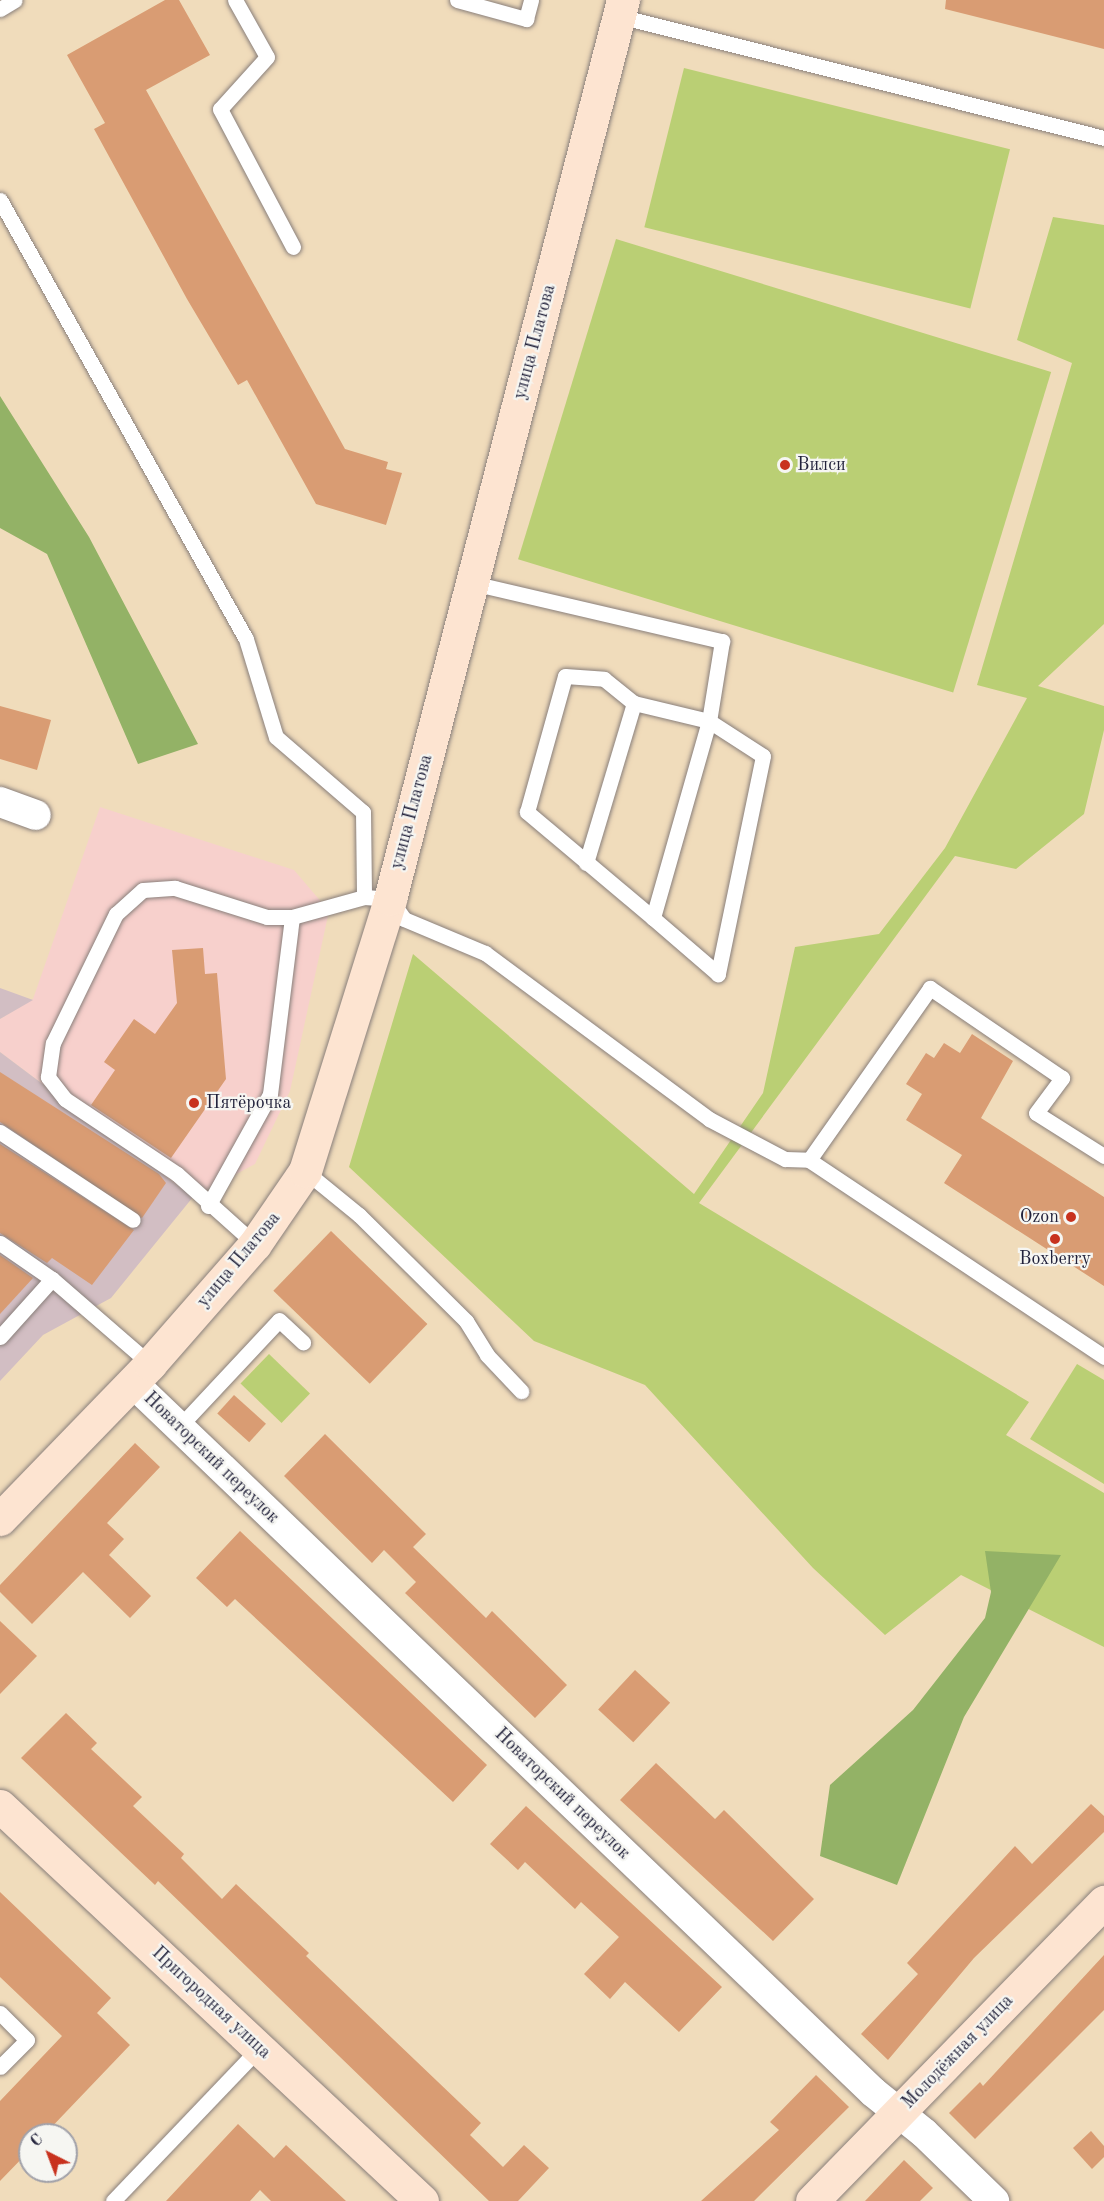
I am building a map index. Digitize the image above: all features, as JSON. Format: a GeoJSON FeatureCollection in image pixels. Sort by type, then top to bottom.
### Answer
{"type":"FeatureCollection","features":[{"type":"Feature","properties":{"kind":"street","name":"улица Платова"},"geometry":{"type":"LineString","coordinates":[[0,1519],[141,1374],[255,1244],[305,1171],[377,898],[472,583],[621,8]]}},
{"type":"Feature","properties":{"kind":"street"},"geometry":{"type":"LineString","coordinates":[[0,802],[36,815]]}},
{"type":"Feature","properties":{"kind":"street","name":"Новаторский переулок"},"geometry":{"type":"LineString","coordinates":[[141,1374],[179,1427],[897,2114],[994,2201]]}},
{"type":"Feature","properties":{"kind":"street","name":"Пригородная улица"},"geometry":{"type":"LineString","coordinates":[[4,1818],[259,2048],[422,2201]]}},
{"type":"Feature","properties":{"kind":"street","name":"Молодёжная улица"},"geometry":{"type":"LineString","coordinates":[[812,2201],[1104,1902]]}},
{"type":"Feature","properties":{"kind":"lane"},"geometry":{"type":"LineString","coordinates":[[0,9],[15,0]]}},
{"type":"Feature","properties":{"kind":"lane"},"geometry":{"type":"LineString","coordinates":[[235,0],[267,57],[220,109],[293,248]]}},
{"type":"Feature","properties":{"kind":"lane"},"geometry":{"type":"LineString","coordinates":[[457,0],[526,19],[531,0]]}},
{"type":"Feature","properties":{"kind":"lane"},"geometry":{"type":"LineString","coordinates":[[621,8],[1104,138]]}},
{"type":"Feature","properties":{"kind":"lane"},"geometry":{"type":"LineString","coordinates":[[0,200],[246,639],[276,737],[363,812],[377,898],[404,919],[485,953],[709,1119],[785,1159],[809,1160],[1104,1357]]}},
{"type":"Feature","properties":{"kind":"lane"},"geometry":{"type":"LineString","coordinates":[[472,583],[722,641],[709,721],[653,918]]}},
{"type":"Feature","properties":{"kind":"lane"},"geometry":{"type":"LineString","coordinates":[[565,676],[604,679],[634,703],[709,721],[763,756],[718,974],[527,813],[565,676]]}},
{"type":"Feature","properties":{"kind":"lane"},"geometry":{"type":"LineString","coordinates":[[586,863],[634,703]]}},
{"type":"Feature","properties":{"kind":"lane"},"geometry":{"type":"LineString","coordinates":[[255,1244],[208,1206],[177,1174],[65,1098],[48,1077],[53,1043],[117,914],[142,890],[175,888],[267,917],[292,917],[377,898]]}},
{"type":"Feature","properties":{"kind":"lane"},"geometry":{"type":"LineString","coordinates":[[208,1206],[270,1094],[292,917]]}},
{"type":"Feature","properties":{"kind":"lane"},"geometry":{"type":"LineString","coordinates":[[809,1160],[930,988],[1062,1078],[1036,1113],[1104,1156]]}},
{"type":"Feature","properties":{"kind":"lane"},"geometry":{"type":"LineString","coordinates":[[0,1132],[133,1220]]}},
{"type":"Feature","properties":{"kind":"lane"},"geometry":{"type":"LineString","coordinates":[[305,1171],[359,1215],[466,1322],[487,1355],[521,1391]]}},
{"type":"Feature","properties":{"kind":"lane"},"geometry":{"type":"LineString","coordinates":[[0,1243],[52,1280],[141,1374]]}},
{"type":"Feature","properties":{"kind":"lane"},"geometry":{"type":"LineString","coordinates":[[0,1337],[52,1280]]}},
{"type":"Feature","properties":{"kind":"lane"},"geometry":{"type":"LineString","coordinates":[[179,1427],[279,1320],[303,1342]]}},
{"type":"Feature","properties":{"kind":"lane"},"geometry":{"type":"LineString","coordinates":[[0,2013],[27,2040],[0,2067]]}},
{"type":"Feature","properties":{"kind":"lane"},"geometry":{"type":"LineString","coordinates":[[113,2201],[259,2048]]}},
{"type":"Feature","properties":{"kind":"shaded area"},"geometry":{"type":"Polygon","coordinates":[[[100,807],[294,870],[329,911],[290,1091],[255,1164],[193,1197],[0,1052],[0,1019],[33,999],[100,807]]]}},
{"type":"Feature","properties":{"kind":"shaded area"},"geometry":{"type":"Polygon","coordinates":[[[0,988],[33,1000],[0,1019],[0,988]]]}},
{"type":"Feature","properties":{"kind":"shaded area"},"geometry":{"type":"Polygon","coordinates":[[[0,1052],[193,1197],[111,1298],[43,1335],[0,1381],[0,1052]]]}},
{"type":"Feature","properties":{"kind":"green space"},"geometry":{"type":"Polygon","coordinates":[[[684,68],[1010,149],[970,308],[644,227],[684,68]]]}},
{"type":"Feature","properties":{"kind":"green space"},"geometry":{"type":"Polygon","coordinates":[[[1053,217],[1104,225],[1104,624],[1038,686],[1104,706],[1104,730],[1084,814],[1016,869],[955,856],[699,1203],[1029,1402],[1006,1435],[1104,1493],[1104,1647],[961,1575],[885,1635],[813,1568],[645,1385],[534,1341],[349,1167],[413,954],[694,1194],[763,1093],[795,947],[879,934],[945,848],[1027,698],[977,685],[1072,363],[1017,340],[1053,217]]]}},
{"type":"Feature","properties":{"kind":"green space","name":"Вилси"},"geometry":{"type":"Polygon","coordinates":[[[616,239],[1051,372],[953,692],[518,559],[616,239]]]}},
{"type":"Feature","properties":{"kind":"green space"},"geometry":{"type":"Polygon","coordinates":[[[0,396],[89,537],[198,744],[138,764],[47,554],[0,528],[0,396]]]}},
{"type":"Feature","properties":{"kind":"green space"},"geometry":{"type":"Polygon","coordinates":[[[269,1354],[310,1394],[282,1423],[241,1383],[269,1354]]]}},
{"type":"Feature","properties":{"kind":"green space"},"geometry":{"type":"Polygon","coordinates":[[[1077,1364],[1104,1380],[1104,1484],[1030,1439],[1077,1364]]]}},
{"type":"Feature","properties":{"kind":"green space"},"geometry":{"type":"Polygon","coordinates":[[[985,1551],[1061,1555],[964,1717],[897,1885],[820,1856],[830,1785],[913,1710],[985,1618],[991,1592],[985,1551]]]}},
{"type":"Feature","properties":{"kind":"building"},"geometry":{"type":"Polygon","coordinates":[[[165,0],[179,0],[210,55],[146,90],[345,449],[388,462],[386,469],[402,473],[386,525],[316,504],[247,380],[238,385],[187,299],[94,129],[105,123],[67,55],[165,0]]]}},
{"type":"Feature","properties":{"kind":"building"},"geometry":{"type":"Polygon","coordinates":[[[946,0],[1104,0],[1104,49],[945,9],[946,0]]]}},
{"type":"Feature","properties":{"kind":"building"},"geometry":{"type":"Polygon","coordinates":[[[0,706],[51,720],[37,770],[0,759],[0,706]]]}},
{"type":"Feature","properties":{"kind":"building"},"geometry":{"type":"Polygon","coordinates":[[[203,948],[205,974],[217,973],[226,1079],[171,1158],[91,1105],[115,1070],[104,1062],[134,1019],[155,1034],[177,1003],[172,950],[203,948]]]}},
{"type":"Feature","properties":{"kind":"building"},"geometry":{"type":"Polygon","coordinates":[[[972,1034],[1013,1061],[981,1118],[1104,1197],[1104,1286],[944,1183],[962,1155],[906,1120],[922,1094],[906,1084],[926,1053],[934,1058],[944,1043],[960,1053],[972,1034]]]}},
{"type":"Feature","properties":{"kind":"building"},"geometry":{"type":"Polygon","coordinates":[[[0,1072],[159,1174],[166,1183],[142,1218],[0,1122],[0,1072]]]}},
{"type":"Feature","properties":{"kind":"building"},"geometry":{"type":"Polygon","coordinates":[[[0,1144],[134,1230],[92,1285],[52,1258],[47,1263],[0,1233],[0,1144]]]}},
{"type":"Feature","properties":{"kind":"building"},"geometry":{"type":"Polygon","coordinates":[[[331,1231],[427,1324],[370,1384],[273,1291],[331,1231]]]}},
{"type":"Feature","properties":{"kind":"building"},"geometry":{"type":"Polygon","coordinates":[[[0,1255],[33,1278],[0,1314],[0,1255]]]}},
{"type":"Feature","properties":{"kind":"building"},"geometry":{"type":"Polygon","coordinates":[[[234,1395],[266,1424],[249,1442],[217,1414],[234,1395]]]}},
{"type":"Feature","properties":{"kind":"building"},"geometry":{"type":"Polygon","coordinates":[[[325,1434],[426,1534],[413,1547],[486,1618],[492,1611],[567,1685],[535,1718],[405,1593],[416,1582],[384,1550],[372,1563],[284,1476],[325,1434]]]}},
{"type":"Feature","properties":{"kind":"building"},"geometry":{"type":"Polygon","coordinates":[[[135,1443],[160,1467],[107,1523],[124,1539],[109,1555],[151,1596],[130,1618],[83,1572],[32,1624],[0,1592],[0,1585],[135,1443]]]}},
{"type":"Feature","properties":{"kind":"building"},"geometry":{"type":"Polygon","coordinates":[[[240,1531],[487,1765],[453,1802],[235,1599],[227,1607],[196,1578],[240,1531]]]}},
{"type":"Feature","properties":{"kind":"building"},"geometry":{"type":"Polygon","coordinates":[[[0,1621],[37,1656],[0,1694],[0,1621]]]}},
{"type":"Feature","properties":{"kind":"building"},"geometry":{"type":"Polygon","coordinates":[[[635,1670],[670,1703],[633,1742],[598,1709],[635,1670]]]}},
{"type":"Feature","properties":{"kind":"building"},"geometry":{"type":"Polygon","coordinates":[[[66,1713],[97,1743],[91,1749],[142,1797],[133,1806],[184,1854],[181,1858],[222,1899],[236,1884],[309,1953],[306,1956],[481,2123],[470,2135],[503,2167],[524,2145],[549,2168],[518,2201],[489,2201],[158,1881],[155,1885],[21,1758],[66,1713]]]}},
{"type":"Feature","properties":{"kind":"building"},"geometry":{"type":"Polygon","coordinates":[[[656,1763],[715,1819],[724,1810],[814,1899],[773,1941],[620,1800],[656,1763]]]}},
{"type":"Feature","properties":{"kind":"building"},"geometry":{"type":"Polygon","coordinates":[[[1091,1804],[1104,1816],[1104,1832],[974,1958],[888,2060],[861,2034],[918,1974],[907,1963],[1015,1846],[1032,1864],[1091,1804]]]}},
{"type":"Feature","properties":{"kind":"building"},"geometry":{"type":"Polygon","coordinates":[[[526,1806],[722,1987],[679,2032],[625,1982],[610,1999],[584,1974],[619,1937],[581,1902],[575,1909],[525,1862],[518,1870],[490,1844],[526,1806]]]}},
{"type":"Feature","properties":{"kind":"building"},"geometry":{"type":"Polygon","coordinates":[[[0,1892],[111,1998],[97,2013],[130,2045],[55,2123],[18,2123],[18,2162],[0,2181],[0,2101],[62,2036],[0,1977],[0,1892]]]}},
{"type":"Feature","properties":{"kind":"building"},"geometry":{"type":"Polygon","coordinates":[[[1104,1955],[1104,2010],[975,2139],[949,2113],[980,2082],[983,2086],[1104,1955]]]}},
{"type":"Feature","properties":{"kind":"building"},"geometry":{"type":"Polygon","coordinates":[[[816,2075],[849,2107],[754,2201],[701,2201],[779,2130],[770,2122],[816,2075]]]}},
{"type":"Feature","properties":{"kind":"building"},"geometry":{"type":"Polygon","coordinates":[[[238,2124],[274,2158],[286,2145],[346,2201],[271,2201],[260,2190],[250,2201],[166,2201],[238,2124]]]}},
{"type":"Feature","properties":{"kind":"building"},"geometry":{"type":"Polygon","coordinates":[[[1091,2131],[1104,2146],[1104,2157],[1092,2169],[1073,2148],[1091,2131]]]}},
{"type":"Feature","properties":{"kind":"building"},"geometry":{"type":"Polygon","coordinates":[[[904,2160],[933,2188],[920,2201],[865,2201],[904,2160]]]}},
{"type":"Feature","properties":{"kind":"place","name":"Вилси"},"geometry":{"type":"Point","coordinates":[785,465]}},
{"type":"Feature","properties":{"kind":"place","name":"Пятёрочка"},"geometry":{"type":"Point","coordinates":[194,1103]}},
{"type":"Feature","properties":{"kind":"place","name":"Ozon"},"geometry":{"type":"Point","coordinates":[1071,1217]}},
{"type":"Feature","properties":{"kind":"place","name":"Boxberry"},"geometry":{"type":"Point","coordinates":[1055,1239]}}]}
